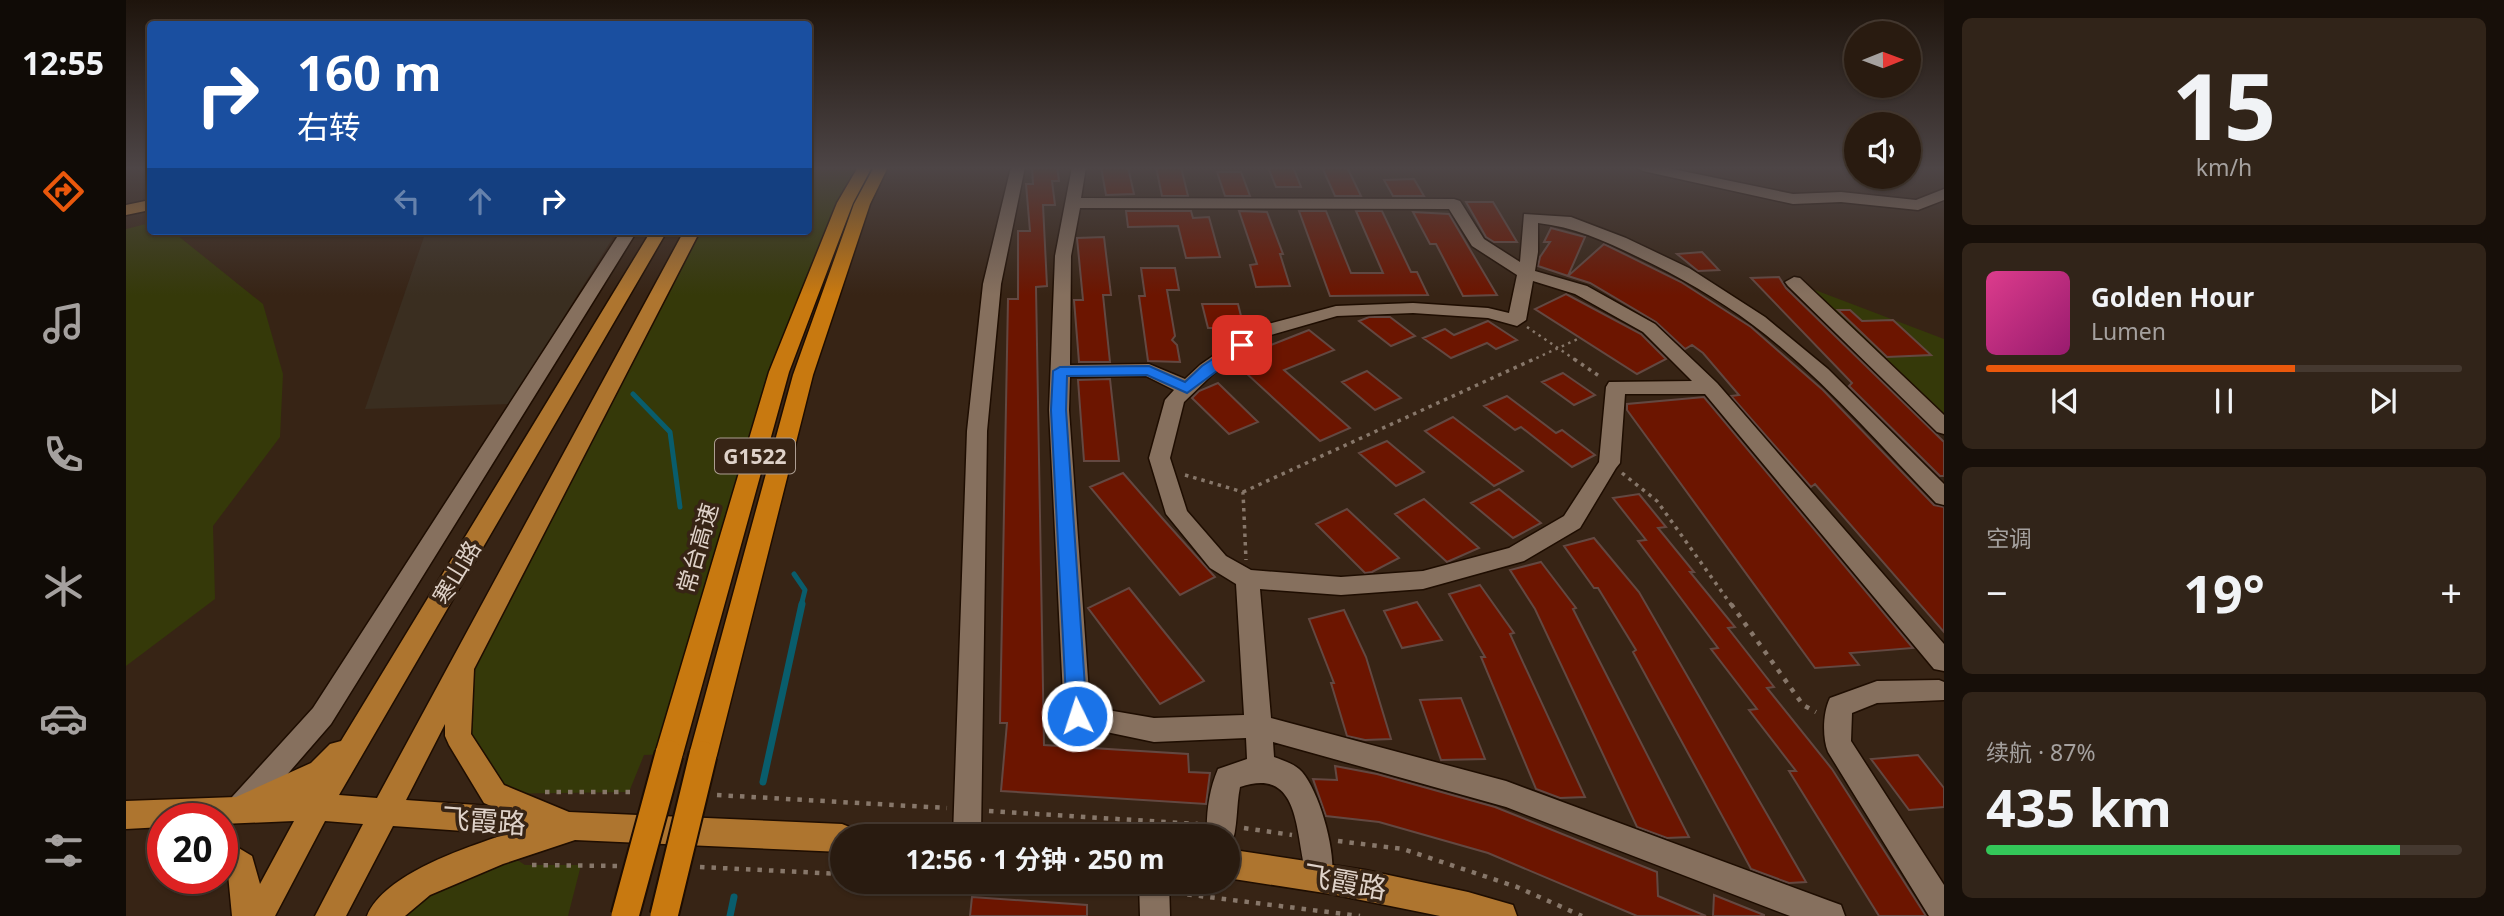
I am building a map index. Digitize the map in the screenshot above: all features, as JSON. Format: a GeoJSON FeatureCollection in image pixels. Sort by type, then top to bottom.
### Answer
{"type":"FeatureCollection","features":[{"type":"Feature","properties":{"kind":"highway","name":"常台高速"},"geometry":{"type":"LineString","coordinates":[[625,916],[779,372],[842,210]]}},
{"type":"Feature","properties":{"kind":"highway","name":"G1522"},"geometry":{"type":"LineString","coordinates":[[664,916],[703,755],[803,374],[860,210]]}},
{"type":"Feature","properties":{"kind":"main road","name":"寒山路"},"geometry":{"type":"LineString","coordinates":[[259,916],[317,807],[657,235]]}},
{"type":"Feature","properties":{"kind":"main road","name":"寒山路"},"geometry":{"type":"LineString","coordinates":[[330,916],[382,813],[690,235]]}},
{"type":"Feature","properties":{"kind":"main road"},"geometry":{"type":"LineString","coordinates":[[462,662],[458,736],[495,794],[577,826]]}},
{"type":"Feature","properties":{"kind":"main road"},"geometry":{"type":"LineString","coordinates":[[240,808],[321,772],[360,735]]}},
{"type":"Feature","properties":{"kind":"main road","name":"飞霞路"},"geometry":{"type":"LineString","coordinates":[[126,817],[240,808],[317,807],[577,826],[830,837]]}},
{"type":"Feature","properties":{"kind":"main road"},"geometry":{"type":"LineString","coordinates":[[126,817],[147,824]]}},
{"type":"Feature","properties":{"kind":"main road"},"geometry":{"type":"LineString","coordinates":[[382,916],[419,884],[502,850],[577,826]]}},
{"type":"Feature","properties":{"kind":"main road"},"geometry":{"type":"LineString","coordinates":[[238,863],[242,866],[247,916]]}},
{"type":"Feature","properties":{"kind":"main road","name":"飞霞路"},"geometry":{"type":"LineString","coordinates":[[1240,865],[1320,875],[1414,893],[1502,916]]}},
{"type":"Feature","properties":{"kind":"lane"},"geometry":{"type":"LineString","coordinates":[[967,824],[977,431],[992,284],[1009,210]]}},
{"type":"Feature","properties":{"kind":"lane"},"geometry":{"type":"LineString","coordinates":[[1072,210],[1063,256],[1059,410],[1077,716],[1154,730],[1258,726],[1506,794],[1830,916]]}},
{"type":"Feature","properties":{"kind":"lane"},"geometry":{"type":"LineString","coordinates":[[1458,210],[1478,242],[1525,273],[1581,290],[1648,328],[1710,388],[1944,661],[1932,671],[1942,693],[1877,692],[1839,706],[1838,743],[1944,912]]}},
{"type":"Feature","properties":{"kind":"lane"},"geometry":{"type":"LineString","coordinates":[[1710,388],[1616,387],[1609,463],[1572,522],[1516,555],[1423,580],[1341,586],[1247,579],[1218,562],[1177,514],[1159,458],[1175,400],[1207,369],[1260,332],[1336,311],[1413,308],[1488,313],[1517,320],[1530,253],[1530,217],[1572,222],[1620,242],[1683,272],[1759,321],[1821,373],[1944,497]]}},
{"type":"Feature","properties":{"kind":"lane"},"geometry":{"type":"LineString","coordinates":[[240,808],[322,716],[626,235]]}},
{"type":"Feature","properties":{"kind":"lane"},"geometry":{"type":"LineString","coordinates":[[1794,282],[1944,427]]}},
{"type":"Feature","properties":{"kind":"lane"},"geometry":{"type":"LineString","coordinates":[[1060,371],[1149,370],[1187,388]]}},
{"type":"Feature","properties":{"kind":"lane"},"geometry":{"type":"LineString","coordinates":[[1247,579],[1261,766]]}},
{"type":"Feature","properties":{"kind":"lane"},"geometry":{"type":"LineString","coordinates":[[1222,824],[1228,778],[1249,768],[1261,766],[1283,772],[1299,786],[1314,838],[1320,875]]}},
{"type":"Feature","properties":{"kind":"lane"},"geometry":{"type":"LineString","coordinates":[[1154,894],[1155,916]]}},
{"type":"Feature","properties":{"kind":"path"},"geometry":{"type":"LineString","coordinates":[[1517,320],[1616,387]]}},
{"type":"Feature","properties":{"kind":"path"},"geometry":{"type":"LineString","coordinates":[[1163,469],[1243,492],[1580,338]]}},
{"type":"Feature","properties":{"kind":"path"},"geometry":{"type":"LineString","coordinates":[[1609,463],[1657,501],[1803,705],[1839,723]]}},
{"type":"Feature","properties":{"kind":"path"},"geometry":{"type":"LineString","coordinates":[[1243,492],[1247,579]]}},
{"type":"Feature","properties":{"kind":"path"},"geometry":{"type":"LineString","coordinates":[[533,792],[642,793]]}},
{"type":"Feature","properties":{"kind":"path"},"geometry":{"type":"LineString","coordinates":[[709,794],[968,810],[1137,824]]}},
{"type":"Feature","properties":{"kind":"path"},"geometry":{"type":"LineString","coordinates":[[1240,832],[1402,849],[1517,887],[1582,916]]}},
{"type":"Feature","properties":{"kind":"shaded area"},"geometry":{"type":"Polygon","coordinates":[[[425,235],[615,235],[510,404],[365,409],[425,235]]]}},
{"type":"Feature","properties":{"kind":"green space"},"geometry":{"type":"Polygon","coordinates":[[[812,210],[842,210],[779,372],[669,754],[644,755],[629,792],[494,794],[458,736],[462,662],[690,235],[812,235],[812,210]]]}},
{"type":"Feature","properties":{"kind":"green space"},"geometry":{"type":"Polygon","coordinates":[[[146,224],[147,235],[177,235],[263,304],[283,374],[280,437],[213,526],[215,599],[126,666],[126,229],[146,224]]]}},
{"type":"Feature","properties":{"kind":"green space"},"geometry":{"type":"Polygon","coordinates":[[[1794,282],[1944,339],[1944,427],[1794,282]]]}},
{"type":"Feature","properties":{"kind":"green space"},"geometry":{"type":"Polygon","coordinates":[[[502,850],[525,865],[581,865],[568,916],[382,916],[502,850]]]}},
{"type":"Feature","properties":{"kind":"building"},"geometry":{"type":"Polygon","coordinates":[[[1028,210],[1043,210],[1047,286],[1036,287],[1044,745],[1188,754],[1189,772],[1210,773],[1206,804],[1001,791],[1007,723],[1000,723],[1008,299],[1018,299],[1018,231],[1030,231],[1028,210]]]}},
{"type":"Feature","properties":{"kind":"building"},"geometry":{"type":"Polygon","coordinates":[[[1470,210],[1498,210],[1517,242],[1494,242],[1486,237],[1470,210]]]}},
{"type":"Feature","properties":{"kind":"building"},"geometry":{"type":"Polygon","coordinates":[[[1126,211],[1191,211],[1193,218],[1209,217],[1220,257],[1186,258],[1178,226],[1128,227],[1126,211]]]}},
{"type":"Feature","properties":{"kind":"building"},"geometry":{"type":"Polygon","coordinates":[[[1239,211],[1267,212],[1283,254],[1280,254],[1290,286],[1256,287],[1250,265],[1257,264],[1239,211]]]}},
{"type":"Feature","properties":{"kind":"building"},"geometry":{"type":"Polygon","coordinates":[[[1299,211],[1326,211],[1351,273],[1383,273],[1356,211],[1382,211],[1411,272],[1417,272],[1428,295],[1330,296],[1299,211]]]}},
{"type":"Feature","properties":{"kind":"building"},"geometry":{"type":"Polygon","coordinates":[[[1413,212],[1449,214],[1497,295],[1463,296],[1436,244],[1430,244],[1413,212]]]}},
{"type":"Feature","properties":{"kind":"building"},"geometry":{"type":"Polygon","coordinates":[[[1551,228],[1585,237],[1568,276],[1538,266],[1540,257],[1550,242],[1544,242],[1551,228]]]}},
{"type":"Feature","properties":{"kind":"building"},"geometry":{"type":"Polygon","coordinates":[[[1104,237],[1111,295],[1103,295],[1110,362],[1079,362],[1074,300],[1083,300],[1077,238],[1104,237]]]}},
{"type":"Feature","properties":{"kind":"building"},"geometry":{"type":"Polygon","coordinates":[[[1604,244],[1681,282],[1751,327],[1823,390],[1934,505],[1944,507],[1944,632],[1815,484],[1811,487],[1731,396],[1739,395],[1703,353],[1692,345],[1685,349],[1656,322],[1590,283],[1568,276],[1604,244]]]}},
{"type":"Feature","properties":{"kind":"building"},"geometry":{"type":"Polygon","coordinates":[[[1702,252],[1719,270],[1698,271],[1677,254],[1702,252]]]}},
{"type":"Feature","properties":{"kind":"building"},"geometry":{"type":"Polygon","coordinates":[[[1141,268],[1175,268],[1179,290],[1167,290],[1175,336],[1172,340],[1177,345],[1180,362],[1148,361],[1139,296],[1145,296],[1141,268]]]}},
{"type":"Feature","properties":{"kind":"building"},"geometry":{"type":"Polygon","coordinates":[[[1779,277],[1786,288],[1944,442],[1944,476],[1940,476],[1849,386],[1852,383],[1751,278],[1779,277]]]}},
{"type":"Feature","properties":{"kind":"building"},"geometry":{"type":"Polygon","coordinates":[[[1566,294],[1641,334],[1666,359],[1637,374],[1535,309],[1566,294]]]}},
{"type":"Feature","properties":{"kind":"building"},"geometry":{"type":"Polygon","coordinates":[[[1202,304],[1238,304],[1244,328],[1208,328],[1202,304]]]}},
{"type":"Feature","properties":{"kind":"building"},"geometry":{"type":"Polygon","coordinates":[[[1838,310],[1850,310],[1862,321],[1893,320],[1931,355],[1887,357],[1838,310]]]}},
{"type":"Feature","properties":{"kind":"building"},"geometry":{"type":"Polygon","coordinates":[[[1369,317],[1390,317],[1415,336],[1391,346],[1359,321],[1369,317]]]}},
{"type":"Feature","properties":{"kind":"building"},"geometry":{"type":"Polygon","coordinates":[[[1488,321],[1517,340],[1496,349],[1487,343],[1451,358],[1423,338],[1445,329],[1454,335],[1488,321]]]}},
{"type":"Feature","properties":{"kind":"building"},"geometry":{"type":"Polygon","coordinates":[[[1309,330],[1334,350],[1284,370],[1350,428],[1320,441],[1234,362],[1309,330]]]}},
{"type":"Feature","properties":{"kind":"building"},"geometry":{"type":"Polygon","coordinates":[[[1367,371],[1401,398],[1375,410],[1342,382],[1367,371]]]}},
{"type":"Feature","properties":{"kind":"building"},"geometry":{"type":"Polygon","coordinates":[[[1563,373],[1595,395],[1574,405],[1542,382],[1563,373]]]}},
{"type":"Feature","properties":{"kind":"building"},"geometry":{"type":"Polygon","coordinates":[[[1110,379],[1119,461],[1084,461],[1078,380],[1110,379]]]}},
{"type":"Feature","properties":{"kind":"building"},"geometry":{"type":"Polygon","coordinates":[[[1218,383],[1258,422],[1229,434],[1192,398],[1199,391],[1218,383]]]}},
{"type":"Feature","properties":{"kind":"building"},"geometry":{"type":"Polygon","coordinates":[[[1507,396],[1556,433],[1562,430],[1595,455],[1572,467],[1521,427],[1515,430],[1484,406],[1507,396]]]}},
{"type":"Feature","properties":{"kind":"building"},"geometry":{"type":"Polygon","coordinates":[[[1704,397],[1913,648],[1850,653],[1859,665],[1815,668],[1627,410],[1627,404],[1704,397]]]}},
{"type":"Feature","properties":{"kind":"building"},"geometry":{"type":"Polygon","coordinates":[[[1453,417],[1523,471],[1494,486],[1425,431],[1453,417]]]}},
{"type":"Feature","properties":{"kind":"building"},"geometry":{"type":"Polygon","coordinates":[[[1387,441],[1424,472],[1396,486],[1359,453],[1387,441]]]}},
{"type":"Feature","properties":{"kind":"building"},"geometry":{"type":"Polygon","coordinates":[[[1123,473],[1215,577],[1180,595],[1090,487],[1123,473]]]}},
{"type":"Feature","properties":{"kind":"building"},"geometry":{"type":"Polygon","coordinates":[[[1499,489],[1541,523],[1513,538],[1471,503],[1499,489]]]}},
{"type":"Feature","properties":{"kind":"building"},"geometry":{"type":"Polygon","coordinates":[[[1639,494],[1666,527],[1658,528],[1735,627],[1728,628],[1774,687],[1767,688],[1832,769],[1926,916],[1879,916],[1789,771],[1796,771],[1749,710],[1757,709],[1711,649],[1718,648],[1638,541],[1646,540],[1613,498],[1639,494]]]}},
{"type":"Feature","properties":{"kind":"building"},"geometry":{"type":"Polygon","coordinates":[[[1424,499],[1479,548],[1447,562],[1395,514],[1424,499]]]}},
{"type":"Feature","properties":{"kind":"building"},"geometry":{"type":"Polygon","coordinates":[[[1347,509],[1399,558],[1365,573],[1316,524],[1347,509]]]}},
{"type":"Feature","properties":{"kind":"building"},"geometry":{"type":"Polygon","coordinates":[[[1594,538],[1639,592],[1806,882],[1789,883],[1751,869],[1633,652],[1636,650],[1598,588],[1594,588],[1564,546],[1594,538]]]}},
{"type":"Feature","properties":{"kind":"building"},"geometry":{"type":"Polygon","coordinates":[[[1541,562],[1576,608],[1573,609],[1689,837],[1667,838],[1637,827],[1535,609],[1510,570],[1541,562]]]}},
{"type":"Feature","properties":{"kind":"building"},"geometry":{"type":"Polygon","coordinates":[[[1480,585],[1514,633],[1510,634],[1585,797],[1560,798],[1536,789],[1481,657],[1485,657],[1449,594],[1480,585]]]}},
{"type":"Feature","properties":{"kind":"building"},"geometry":{"type":"Polygon","coordinates":[[[1129,588],[1204,681],[1160,704],[1088,608],[1129,588]]]}},
{"type":"Feature","properties":{"kind":"building"},"geometry":{"type":"Polygon","coordinates":[[[1417,602],[1442,640],[1402,648],[1384,611],[1417,602]]]}},
{"type":"Feature","properties":{"kind":"building"},"geometry":{"type":"Polygon","coordinates":[[[1344,610],[1366,657],[1391,739],[1365,740],[1347,736],[1331,683],[1334,683],[1309,619],[1344,610]]]}},
{"type":"Feature","properties":{"kind":"building"},"geometry":{"type":"Polygon","coordinates":[[[1461,698],[1485,759],[1441,760],[1420,700],[1461,698]]]}},
{"type":"Feature","properties":{"kind":"building"},"geometry":{"type":"Polygon","coordinates":[[[1918,755],[1944,788],[1944,807],[1909,810],[1871,759],[1918,755]]]}},
{"type":"Feature","properties":{"kind":"building"},"geometry":{"type":"Polygon","coordinates":[[[1335,766],[1377,774],[1495,807],[1657,872],[1658,896],[1706,916],[1637,916],[1488,853],[1379,822],[1326,816],[1313,779],[1337,780],[1335,766]]]}},
{"type":"Feature","properties":{"kind":"building"},"geometry":{"type":"Polygon","coordinates":[[[1714,895],[1764,915],[1764,916],[1713,916],[1714,895]]]}},
{"type":"Feature","properties":{"kind":"building"},"geometry":{"type":"Polygon","coordinates":[[[972,897],[1087,905],[1087,916],[970,916],[972,897]]]}},
{"type":"Feature","properties":{"kind":"waterway"},"geometry":{"type":"LineString","coordinates":[[633,394],[670,432],[680,507]]}},
{"type":"Feature","properties":{"kind":"waterway"},"geometry":{"type":"LineString","coordinates":[[794,574],[805,590],[801,606]]}},
{"type":"Feature","properties":{"kind":"waterway"},"geometry":{"type":"LineString","coordinates":[[763,782],[802,604]]}},
{"type":"Feature","properties":{"kind":"waterway"},"geometry":{"type":"LineString","coordinates":[[730,916],[734,897]]}},
{"type":"Feature","properties":{"kind":"route"},"geometry":{"type":"LineString","coordinates":[[1077,716],[1059,410],[1060,371],[1149,370],[1187,388],[1207,369],[1242,345]]}}]}
